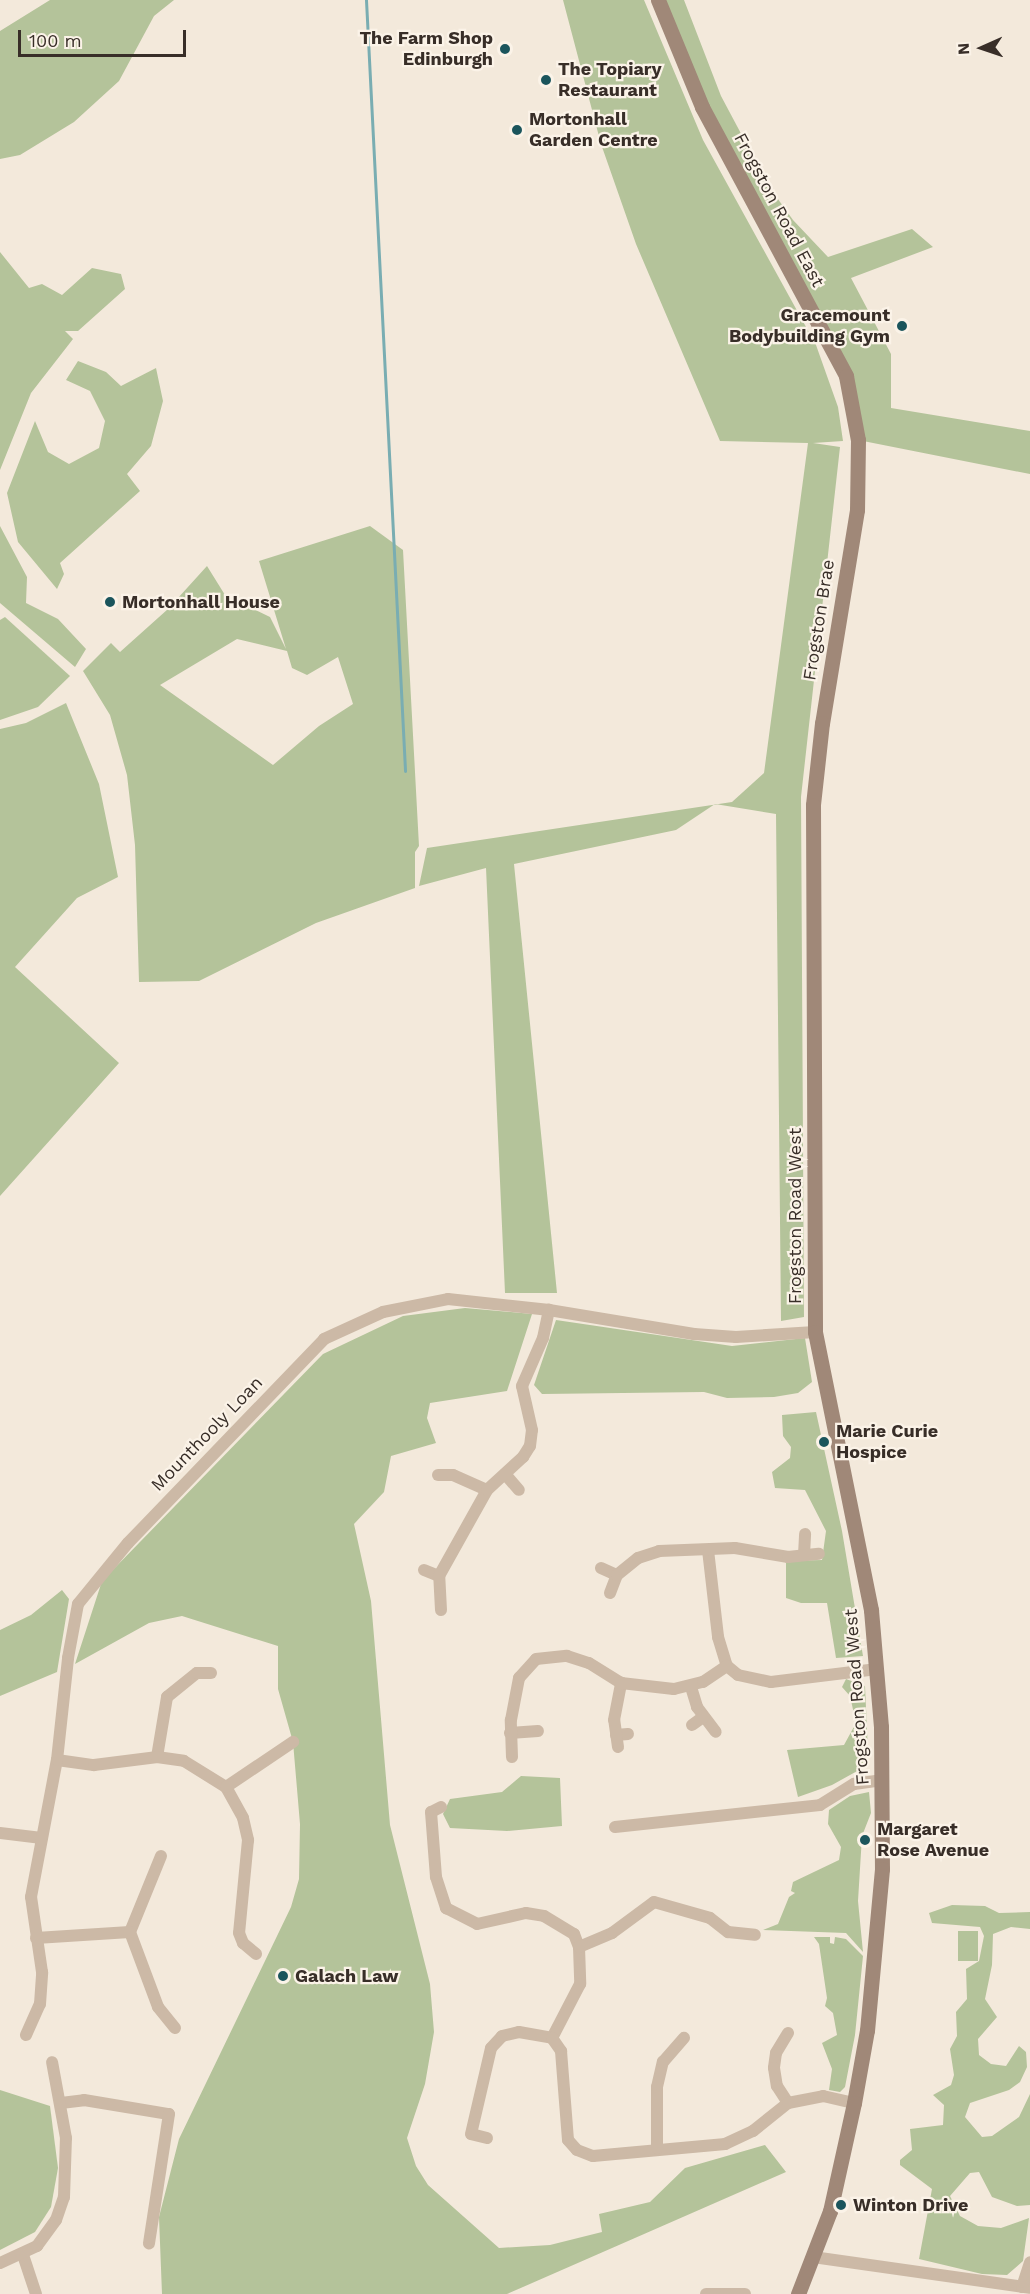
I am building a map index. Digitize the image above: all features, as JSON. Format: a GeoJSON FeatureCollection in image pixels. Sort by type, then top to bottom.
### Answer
{"type":"FeatureCollection","features":[{"type":"Feature","properties":{"kind":"main road","name":"Frogston Road East"},"geometry":{"type":"LineString","coordinates":[[658,0],[702,107],[846,376],[858,440]]}},
{"type":"Feature","properties":{"kind":"main road","name":"Frogston Brae"},"geometry":{"type":"LineString","coordinates":[[813,805],[822,723],[857,510],[858,440]]}},
{"type":"Feature","properties":{"kind":"main road","name":"Frogston Road West"},"geometry":{"type":"LineString","coordinates":[[798,2294],[830,2211],[854,2103],[876,1939],[883,1780],[878,1669],[871,1610],[815,1332],[813,805]]}},
{"type":"Feature","properties":{"kind":"street","name":"Mounthooly Loan"},"geometry":{"type":"LineString","coordinates":[[26,2035],[40,2004],[42,1972],[31,1897],[57,1760],[68,1658],[78,1604],[128,1543],[318,1345],[346,1327],[383,1312],[425,1302],[467,1300],[549,1310],[694,1334],[736,1336],[815,1332]]}},
{"type":"Feature","properties":{"kind":"street"},"geometry":{"type":"LineString","coordinates":[[441,1610],[439,1576],[487,1490],[530,1446],[532,1430],[523,1400],[523,1381],[543,1338],[549,1310]]}},
{"type":"Feature","properties":{"kind":"street"},"geometry":{"type":"LineString","coordinates":[[505,1474],[519,1490]]}},
{"type":"Feature","properties":{"kind":"street"},"geometry":{"type":"LineString","coordinates":[[438,1475],[453,1475],[487,1490]]}},
{"type":"Feature","properties":{"kind":"street"},"geometry":{"type":"LineString","coordinates":[[804,1555],[805,1534]]}},
{"type":"Feature","properties":{"kind":"street"},"geometry":{"type":"LineString","coordinates":[[610,1593],[617,1575],[650,1552],[749,1548],[788,1557],[819,1554]]}},
{"type":"Feature","properties":{"kind":"street"},"geometry":{"type":"LineString","coordinates":[[708,1550],[711,1607],[727,1666],[759,1682],[878,1669]]}},
{"type":"Feature","properties":{"kind":"street"},"geometry":{"type":"LineString","coordinates":[[601,1568],[617,1575]]}},
{"type":"Feature","properties":{"kind":"street"},"geometry":{"type":"LineString","coordinates":[[424,1570],[439,1576]]}},
{"type":"Feature","properties":{"kind":"street"},"geometry":{"type":"LineString","coordinates":[[512,1757],[510,1733],[519,1678],[536,1659],[567,1656],[589,1663],[621,1683],[653,1688],[691,1687],[727,1666]]}},
{"type":"Feature","properties":{"kind":"street"},"geometry":{"type":"LineString","coordinates":[[157,1757],[167,1697],[197,1673],[211,1673]]}},
{"type":"Feature","properties":{"kind":"street"},"geometry":{"type":"LineString","coordinates":[[620,1739],[614,1720],[621,1683]]}},
{"type":"Feature","properties":{"kind":"street"},"geometry":{"type":"LineString","coordinates":[[691,1687],[703,1718],[713,1724],[716,1732]]}},
{"type":"Feature","properties":{"kind":"street"},"geometry":{"type":"LineString","coordinates":[[692,1725],[703,1718]]}},
{"type":"Feature","properties":{"kind":"street"},"geometry":{"type":"LineString","coordinates":[[510,1733],[538,1731]]}},
{"type":"Feature","properties":{"kind":"street"},"geometry":{"type":"LineString","coordinates":[[226,1787],[293,1742]]}},
{"type":"Feature","properties":{"kind":"street"},"geometry":{"type":"LineString","coordinates":[[57,1760],[94,1765],[157,1757],[184,1761],[226,1787],[243,1818],[248,1840],[239,1933],[243,1943],[256,1954]]}},
{"type":"Feature","properties":{"kind":"street"},"geometry":{"type":"LineString","coordinates":[[615,1827],[820,1805],[854,1784],[883,1780]]}},
{"type":"Feature","properties":{"kind":"street"},"geometry":{"type":"LineString","coordinates":[[441,1807],[430,1812],[436,1877],[446,1908],[477,1924],[526,1913],[544,1916],[564,1925],[579,1947],[580,1984],[552,2038]]}},
{"type":"Feature","properties":{"kind":"street"},"geometry":{"type":"LineString","coordinates":[[0,1833],[42,1838]]}},
{"type":"Feature","properties":{"kind":"street"},"geometry":{"type":"LineString","coordinates":[[161,1856],[130,1932],[158,2007],[175,2028]]}},
{"type":"Feature","properties":{"kind":"street"},"geometry":{"type":"LineString","coordinates":[[579,1947],[612,1933],[654,1902],[710,1918],[728,1932],[755,1935]]}},
{"type":"Feature","properties":{"kind":"street"},"geometry":{"type":"LineString","coordinates":[[36,1938],[130,1932]]}},
{"type":"Feature","properties":{"kind":"street"},"geometry":{"type":"LineString","coordinates":[[487,2138],[471,2134],[491,2048],[502,2036],[519,2032],[552,2038],[561,2051],[568,2140],[577,2150],[593,2156],[657,2148],[725,2144],[753,2131],[788,2103],[822,2096],[854,2103]]}},
{"type":"Feature","properties":{"kind":"street"},"geometry":{"type":"LineString","coordinates":[[788,2033],[776,2053],[774,2068],[777,2086],[788,2103]]}},
{"type":"Feature","properties":{"kind":"street"},"geometry":{"type":"LineString","coordinates":[[657,2148],[657,2087],[663,2062],[684,2038]]}},
{"type":"Feature","properties":{"kind":"street"},"geometry":{"type":"LineString","coordinates":[[0,2263],[23,2255],[48,2234],[64,2197],[66,2138],[52,2062]]}},
{"type":"Feature","properties":{"kind":"street"},"geometry":{"type":"LineString","coordinates":[[61,2103],[84,2100],[169,2114],[149,2243]]}},
{"type":"Feature","properties":{"kind":"street"},"geometry":{"type":"LineString","coordinates":[[23,2255],[36,2294]]}},
{"type":"Feature","properties":{"kind":"street"},"geometry":{"type":"LineString","coordinates":[[813,2257],[1022,2289],[1030,2262]]}},
{"type":"Feature","properties":{"kind":"street"},"geometry":{"type":"LineString","coordinates":[[706,2294],[745,2294]]}},
{"type":"Feature","properties":{"kind":"green space"},"geometry":{"type":"Polygon","coordinates":[[[50,0],[174,0],[154,16],[119,81],[74,122],[20,155],[0,159],[0,31],[50,0]]]}},
{"type":"Feature","properties":{"kind":"green space"},"geometry":{"type":"Polygon","coordinates":[[[563,0],[644,0],[703,140],[816,345],[838,407],[843,441],[813,443],[840,447],[801,797],[804,1317],[781,1321],[776,814],[717,804],[732,802],[764,773],[808,443],[720,441],[636,244],[601,144],[563,0]]]}},
{"type":"Feature","properties":{"kind":"green space"},"geometry":{"type":"Polygon","coordinates":[[[658,0],[684,0],[721,96],[770,188],[793,220],[828,257],[912,229],[933,247],[851,278],[891,354],[891,408],[1030,431],[1030,474],[858,440],[853,395],[739,179],[658,0]]]}},
{"type":"Feature","properties":{"kind":"green space"},"geometry":{"type":"Polygon","coordinates":[[[0,252],[29,288],[42,284],[62,295],[92,268],[121,274],[125,289],[78,331],[65,331],[73,339],[31,393],[0,470],[0,252]]]}},
{"type":"Feature","properties":{"kind":"green space"},"geometry":{"type":"Polygon","coordinates":[[[78,361],[106,372],[121,386],[156,368],[163,401],[151,446],[127,474],[140,491],[60,563],[64,574],[57,589],[18,542],[7,493],[35,421],[48,452],[69,464],[99,448],[105,421],[90,391],[66,380],[78,361]]]}},
{"type":"Feature","properties":{"kind":"green space"},"geometry":{"type":"Polygon","coordinates":[[[0,526],[27,577],[26,603],[58,619],[86,649],[75,667],[0,603],[0,526]]]}},
{"type":"Feature","properties":{"kind":"green space"},"geometry":{"type":"Polygon","coordinates":[[[370,526],[403,550],[419,846],[415,852],[415,888],[316,923],[199,981],[139,982],[135,845],[127,775],[110,715],[83,671],[111,643],[120,652],[168,609],[207,566],[225,595],[270,617],[286,649],[259,561],[370,526]],[[237,639],[160,685],[273,765],[319,726],[353,704],[338,657],[307,675],[292,668],[287,651],[237,639]]]}},
{"type":"Feature","properties":{"kind":"green space"},"geometry":{"type":"Polygon","coordinates":[[[5,617],[70,676],[38,707],[0,720],[0,620],[5,617]]]}},
{"type":"Feature","properties":{"kind":"green space"},"geometry":{"type":"Polygon","coordinates":[[[66,703],[99,784],[118,877],[77,898],[15,967],[119,1063],[0,1196],[0,729],[26,723],[66,703]]]}},
{"type":"Feature","properties":{"kind":"green space"},"geometry":{"type":"Polygon","coordinates":[[[714,805],[676,830],[514,864],[557,1293],[505,1293],[486,868],[419,886],[427,848],[714,805]]]}},
{"type":"Feature","properties":{"kind":"green space"},"geometry":{"type":"Polygon","coordinates":[[[465,1308],[532,1314],[507,1391],[430,1403],[427,1418],[436,1443],[391,1456],[384,1492],[354,1524],[371,1601],[390,1825],[430,1984],[434,2032],[425,2084],[407,2138],[416,2166],[428,2185],[499,2248],[550,2245],[602,2232],[599,2214],[650,2202],[685,2168],[765,2145],[786,2172],[507,2294],[162,2294],[159,2217],[179,2139],[291,1907],[299,1879],[300,1824],[293,1742],[278,1689],[278,1646],[182,1616],[149,1623],[75,1664],[102,1581],[323,1354],[403,1316],[465,1308]]]}},
{"type":"Feature","properties":{"kind":"green space"},"geometry":{"type":"Polygon","coordinates":[[[556,1320],[732,1346],[805,1338],[812,1382],[798,1393],[774,1397],[727,1398],[704,1392],[542,1394],[534,1385],[556,1320]]]}},
{"type":"Feature","properties":{"kind":"green space"},"geometry":{"type":"Polygon","coordinates":[[[816,1412],[842,1531],[863,1656],[836,1658],[827,1603],[801,1603],[786,1598],[786,1561],[822,1560],[826,1531],[805,1490],[775,1488],[772,1472],[790,1458],[791,1447],[783,1436],[782,1415],[816,1412]]]}},
{"type":"Feature","properties":{"kind":"green space"},"geometry":{"type":"Polygon","coordinates":[[[62,1590],[69,1599],[57,1672],[0,1696],[0,1630],[31,1615],[62,1590]]]}},
{"type":"Feature","properties":{"kind":"green space"},"geometry":{"type":"Polygon","coordinates":[[[846,1679],[865,1686],[868,1752],[859,1770],[832,1785],[798,1797],[787,1750],[844,1745],[856,1723],[850,1696],[842,1687],[846,1679]]]}},
{"type":"Feature","properties":{"kind":"green space"},"geometry":{"type":"Polygon","coordinates":[[[521,1776],[560,1778],[562,1826],[507,1831],[450,1828],[443,1814],[450,1799],[502,1792],[521,1776]]]}},
{"type":"Feature","properties":{"kind":"green space"},"geometry":{"type":"Polygon","coordinates":[[[869,1792],[871,1813],[862,1836],[858,1901],[863,1952],[846,1933],[763,1930],[778,1924],[789,1897],[795,1893],[791,1891],[793,1882],[839,1860],[841,1847],[828,1824],[829,1810],[850,1796],[869,1792]]]}},
{"type":"Feature","properties":{"kind":"green space"},"geometry":{"type":"Polygon","coordinates":[[[952,1905],[985,1906],[999,1913],[1030,1912],[1030,1929],[1011,1927],[993,1934],[992,1965],[985,1999],[997,2017],[978,2039],[979,2055],[991,2064],[1006,2066],[1019,2046],[1026,2052],[1027,2067],[1020,2082],[1009,2090],[970,2103],[965,2117],[982,2137],[992,2136],[1019,2117],[1030,2094],[1030,2205],[1017,2206],[992,2197],[979,2172],[970,2173],[950,2196],[960,2216],[978,2226],[1001,2228],[1029,2218],[1023,2261],[1007,2275],[982,2274],[919,2259],[932,2189],[900,2165],[900,2160],[912,2150],[910,2129],[943,2125],[944,2105],[933,2095],[951,2085],[954,2075],[950,2049],[957,2036],[956,2012],[967,1999],[966,1969],[979,1961],[984,1936],[980,1927],[932,1923],[929,1913],[952,1905]]]}},
{"type":"Feature","properties":{"kind":"green space"},"geometry":{"type":"Polygon","coordinates":[[[958,1931],[978,1931],[978,1961],[958,1961],[958,1931]]]}},
{"type":"Feature","properties":{"kind":"green space"},"geometry":{"type":"Polygon","coordinates":[[[814,1937],[830,1937],[830,1943],[834,1944],[835,1937],[846,1939],[863,1956],[855,2035],[845,2087],[840,2092],[829,2090],[832,2069],[822,2043],[837,2035],[833,2013],[825,2006],[827,1998],[819,1944],[814,1937]]]}},
{"type":"Feature","properties":{"kind":"green space"},"geometry":{"type":"Polygon","coordinates":[[[0,2090],[50,2106],[58,2168],[51,2207],[35,2232],[0,2250],[0,2090]]]}},
{"type":"Feature","properties":{"kind":"waterway"},"geometry":{"type":"LineString","coordinates":[[366,0],[405,771]]}},
{"type":"Feature","properties":{"kind":"place","name":"The Farm Shop Edinburgh"},"geometry":{"type":"Point","coordinates":[505,49]}},
{"type":"Feature","properties":{"kind":"place","name":"The Topiary Restaurant"},"geometry":{"type":"Point","coordinates":[546,80]}},
{"type":"Feature","properties":{"kind":"place","name":"Mortonhall Garden Centre"},"geometry":{"type":"Point","coordinates":[517,130]}},
{"type":"Feature","properties":{"kind":"place","name":"Gracemount Bodybuilding Gym"},"geometry":{"type":"Point","coordinates":[902,326]}},
{"type":"Feature","properties":{"kind":"place","name":"Mortonhall House"},"geometry":{"type":"Point","coordinates":[110,602]}},
{"type":"Feature","properties":{"kind":"place","name":"Marie Curie Hospice"},"geometry":{"type":"Point","coordinates":[824,1442]}},
{"type":"Feature","properties":{"kind":"place","name":"Margaret Rose Avenue"},"geometry":{"type":"Point","coordinates":[865,1840]}},
{"type":"Feature","properties":{"kind":"place","name":"Galach Law"},"geometry":{"type":"Point","coordinates":[283,1976]}},
{"type":"Feature","properties":{"kind":"place","name":"Winton Drive"},"geometry":{"type":"Point","coordinates":[841,2205]}}]}
